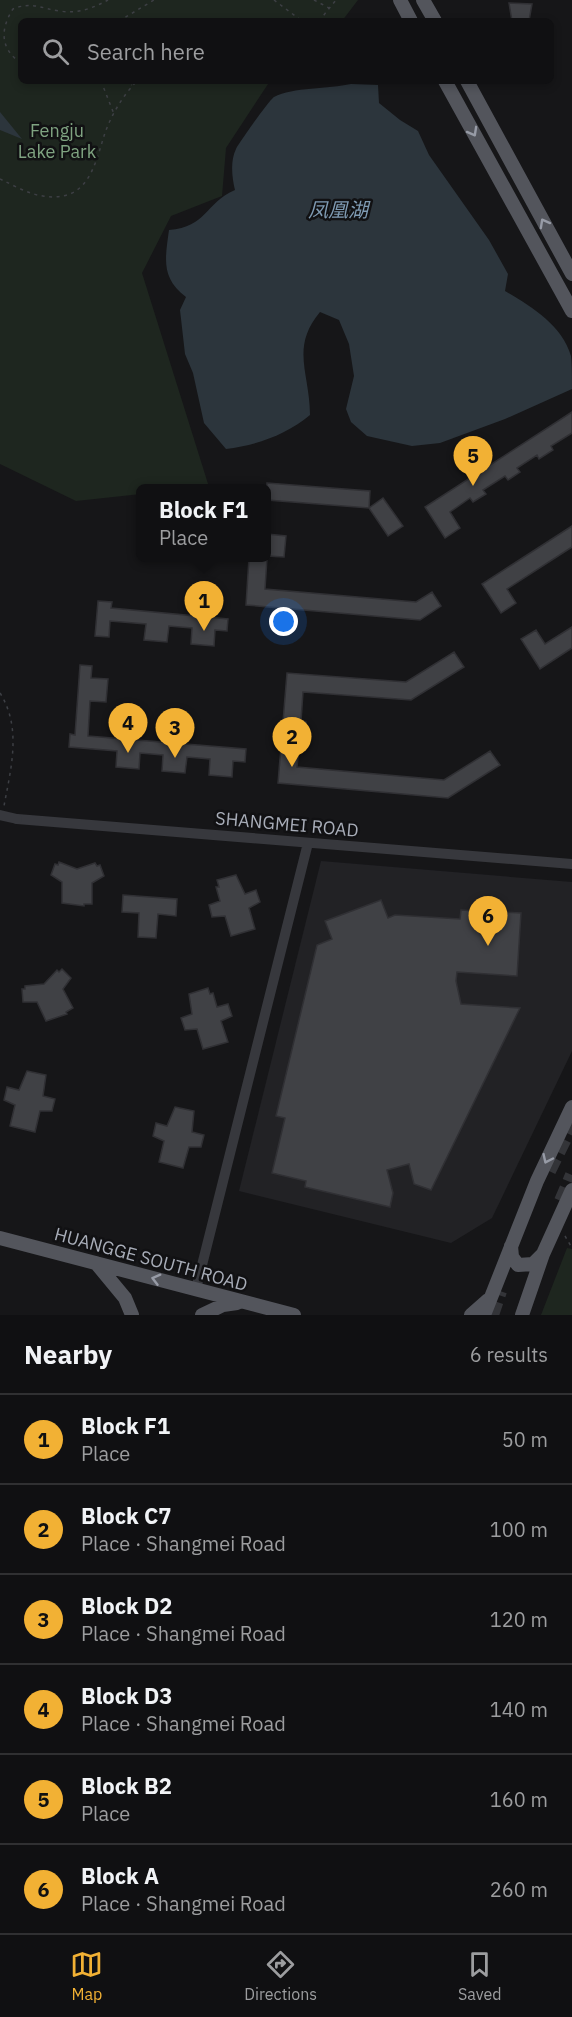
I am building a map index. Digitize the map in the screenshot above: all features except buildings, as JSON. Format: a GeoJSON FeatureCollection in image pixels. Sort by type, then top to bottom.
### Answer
{"type":"FeatureCollection","features":[{"type":"Feature","properties":{"kind":"main road"},"geometry":{"type":"LineString","coordinates":[[400,0],[409,18]]}},
{"type":"Feature","properties":{"kind":"main road"},"geometry":{"type":"LineString","coordinates":[[423,0],[433,18]]}},
{"type":"Feature","properties":{"kind":"main road"},"geometry":{"type":"LineString","coordinates":[[447,84],[572,311]]}},
{"type":"Feature","properties":{"kind":"main road"},"geometry":{"type":"LineString","coordinates":[[469,84],[572,274]]}},
{"type":"Feature","properties":{"kind":"main road"},"geometry":{"type":"LineString","coordinates":[[484,1315],[537,1181],[572,1107]]}},
{"type":"Feature","properties":{"kind":"main road"},"geometry":{"type":"LineString","coordinates":[[522,1315],[543,1254],[572,1190]]}},
{"type":"Feature","properties":{"kind":"main road","name":"HUANGGE SOUTH ROAD"},"geometry":{"type":"LineString","coordinates":[[0,1238],[294,1315]]}},
{"type":"Feature","properties":{"kind":"main road"},"geometry":{"type":"LineString","coordinates":[[511,1246],[512,1257],[518,1265],[534,1264],[543,1254]]}},
{"type":"Feature","properties":{"kind":"main road"},"geometry":{"type":"LineString","coordinates":[[96,1263],[125,1298],[132,1315]]}},
{"type":"Feature","properties":{"kind":"main road"},"geometry":{"type":"LineString","coordinates":[[529,1294],[530,1315]]}},
{"type":"Feature","properties":{"kind":"main road"},"geometry":{"type":"LineString","coordinates":[[471,1315],[490,1299]]}},
{"type":"Feature","properties":{"kind":"main road"},"geometry":{"type":"LineString","coordinates":[[202,1315],[223,1305],[245,1302]]}},
{"type":"Feature","properties":{"kind":"street","name":"SHANGMEI ROAD"},"geometry":{"type":"LineString","coordinates":[[2,810],[17,819],[572,864]]}},
{"type":"Feature","properties":{"kind":"street"},"geometry":{"type":"LineString","coordinates":[[196,1289],[308,843]]}},
{"type":"Feature","properties":{"kind":"path"},"geometry":{"type":"LineString","coordinates":[[18,60],[5,49],[1,39],[5,17],[13,9],[34,4],[60,11],[76,12],[108,0]]}},
{"type":"Feature","properties":{"kind":"path"},"geometry":{"type":"LineString","coordinates":[[125,18],[154,0]]}},
{"type":"Feature","properties":{"kind":"path"},"geometry":{"type":"LineString","coordinates":[[274,0],[298,18]]}},
{"type":"Feature","properties":{"kind":"path"},"geometry":{"type":"LineString","coordinates":[[314,0],[331,9]]}},
{"type":"Feature","properties":{"kind":"path"},"geometry":{"type":"LineString","coordinates":[[322,18],[336,0]]}},
{"type":"Feature","properties":{"kind":"path"},"geometry":{"type":"LineString","coordinates":[[102,84],[114,114]]}},
{"type":"Feature","properties":{"kind":"path"},"geometry":{"type":"LineString","coordinates":[[0,179],[40,196],[64,196],[76,191],[93,174],[114,114],[132,86],[129,84]]}},
{"type":"Feature","properties":{"kind":"path"},"geometry":{"type":"LineString","coordinates":[[0,693],[12,721],[14,742],[2,810]]}},
{"type":"Feature","properties":{"kind":"shaded area"},"geometry":{"type":"Polygon","coordinates":[[[321,861],[572,882],[572,1051],[492,1218],[451,1243],[239,1191],[321,861]]]}},
{"type":"Feature","properties":{"kind":"green space","name":"Fengju Lake Park"},"geometry":{"type":"Polygon","coordinates":[[[0,0],[358,0],[344,18],[18,18],[18,84],[268,84],[226,148],[222,196],[171,216],[142,273],[208,484],[136,484],[136,495],[76,501],[0,464],[0,0]]]}},
{"type":"Feature","properties":{"kind":"green space"},"geometry":{"type":"Polygon","coordinates":[[[567,1248],[572,1249],[572,1315],[541,1315],[567,1248]]]}},
{"type":"Feature","properties":{"kind":"water","name":"凤凰湖"},"geometry":{"type":"Polygon","coordinates":[[[351,84],[378,85],[379,103],[418,131],[429,155],[489,240],[508,274],[505,291],[544,318],[561,335],[567,345],[571,356],[572,389],[505,419],[440,443],[412,446],[367,436],[351,422],[346,409],[354,376],[349,344],[339,320],[320,312],[311,325],[304,349],[310,415],[271,438],[226,449],[204,423],[193,373],[185,354],[180,310],[186,297],[172,283],[169,275],[166,250],[169,230],[191,224],[217,201],[235,190],[232,164],[236,149],[274,97],[291,91],[351,84]]]}},
{"type":"Feature","properties":{"kind":"water"},"geometry":{"type":"Polygon","coordinates":[[[0,112],[22,139],[0,130],[0,112]]]}},
{"type":"Feature","properties":{"kind":"tunnel"},"geometry":{"type":"LineString","coordinates":[[549,1171],[572,1124]]}},
{"type":"Feature","properties":{"kind":"tunnel"},"geometry":{"type":"LineString","coordinates":[[561,1201],[572,1175]]}},
{"type":"Feature","properties":{"kind":"tunnel"},"geometry":{"type":"LineString","coordinates":[[492,1315],[500,1291]]}},
{"type":"Feature","properties":{"kind":"place","name":"Block B2"},"geometry":{"type":"Point","coordinates":[473,486]}},
{"type":"Feature","properties":{"kind":"place","name":"Block F1"},"geometry":{"type":"Point","coordinates":[204,631]}},
{"type":"Feature","properties":{"kind":"place","name":"Block D3"},"geometry":{"type":"Point","coordinates":[128,753]}},
{"type":"Feature","properties":{"kind":"place","name":"Block D2"},"geometry":{"type":"Point","coordinates":[175,758]}},
{"type":"Feature","properties":{"kind":"place","name":"Block C7"},"geometry":{"type":"Point","coordinates":[292,767]}},
{"type":"Feature","properties":{"kind":"place","name":"Block A"},"geometry":{"type":"Point","coordinates":[488,946]}}]}
